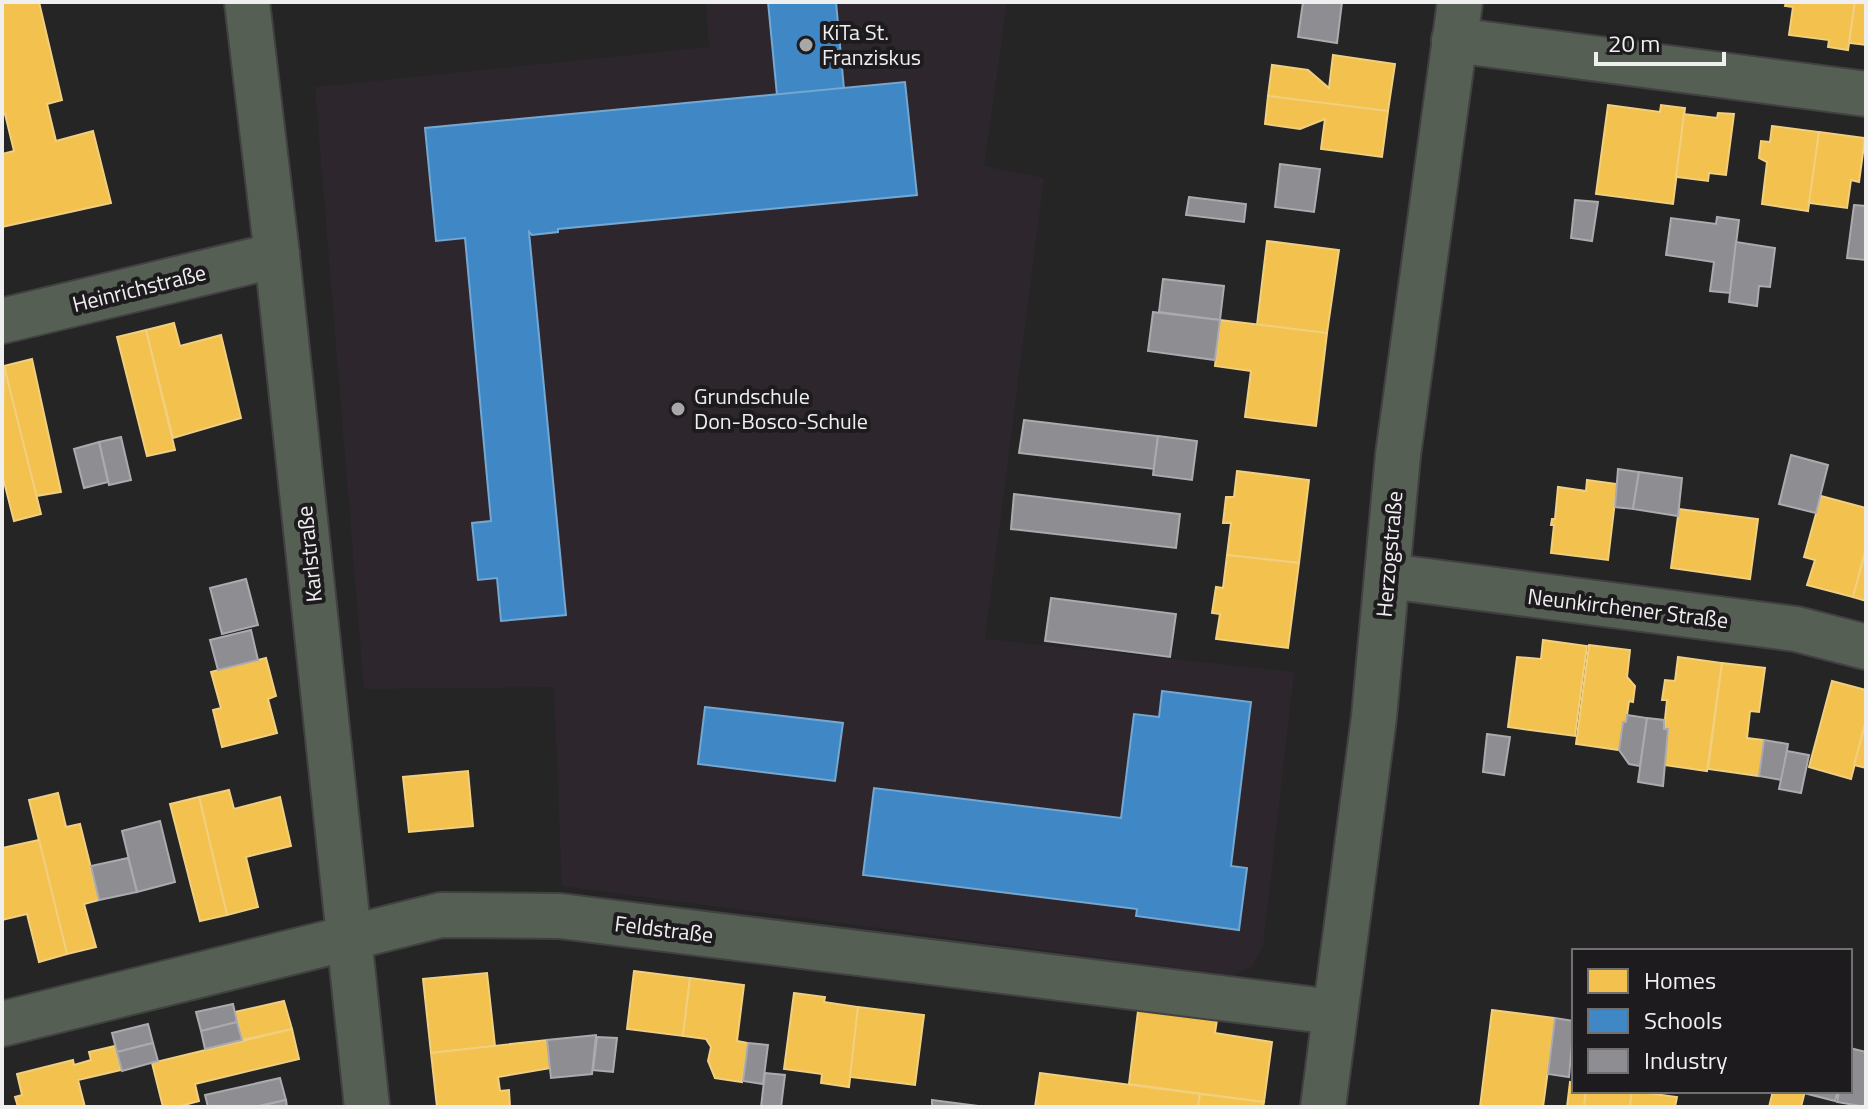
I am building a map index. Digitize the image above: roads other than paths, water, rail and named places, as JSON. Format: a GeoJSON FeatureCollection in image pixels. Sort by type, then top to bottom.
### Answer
{"type":"FeatureCollection","features":[{"type":"Feature","properties":{"kind":"street","name":"Karlstraße"},"geometry":{"type":"LineString","coordinates":[[247,2],[277,255],[367,1107]]}},
{"type":"Feature","properties":{"kind":"street"},"geometry":{"type":"LineString","coordinates":[[1457,21],[1866,94]]}},
{"type":"Feature","properties":{"kind":"street","name":"Herzogstraße"},"geometry":{"type":"LineString","coordinates":[[1323,1107],[1374,717],[1398,455],[1457,21]]}},
{"type":"Feature","properties":{"kind":"street","name":"Heinrichstraße"},"geometry":{"type":"LineString","coordinates":[[2,321],[277,255]]}},
{"type":"Feature","properties":{"kind":"street","name":"Neunkirchener Straße"},"geometry":{"type":"LineString","coordinates":[[1388,576],[1796,629],[1866,647]]}},
{"type":"Feature","properties":{"kind":"street","name":"Feldstraße"},"geometry":{"type":"LineString","coordinates":[[2,1024],[441,915],[560,916],[1334,1012]]}},
{"type":"Feature","properties":{"kind":"place","name":"KiTa St. Franziskus"},"geometry":{"type":"Point","coordinates":[806,45]}},
{"type":"Feature","properties":{"kind":"place","name":"Grundschule Don-Bosco-Schule"},"geometry":{"type":"Point","coordinates":[678,409]}}]}
